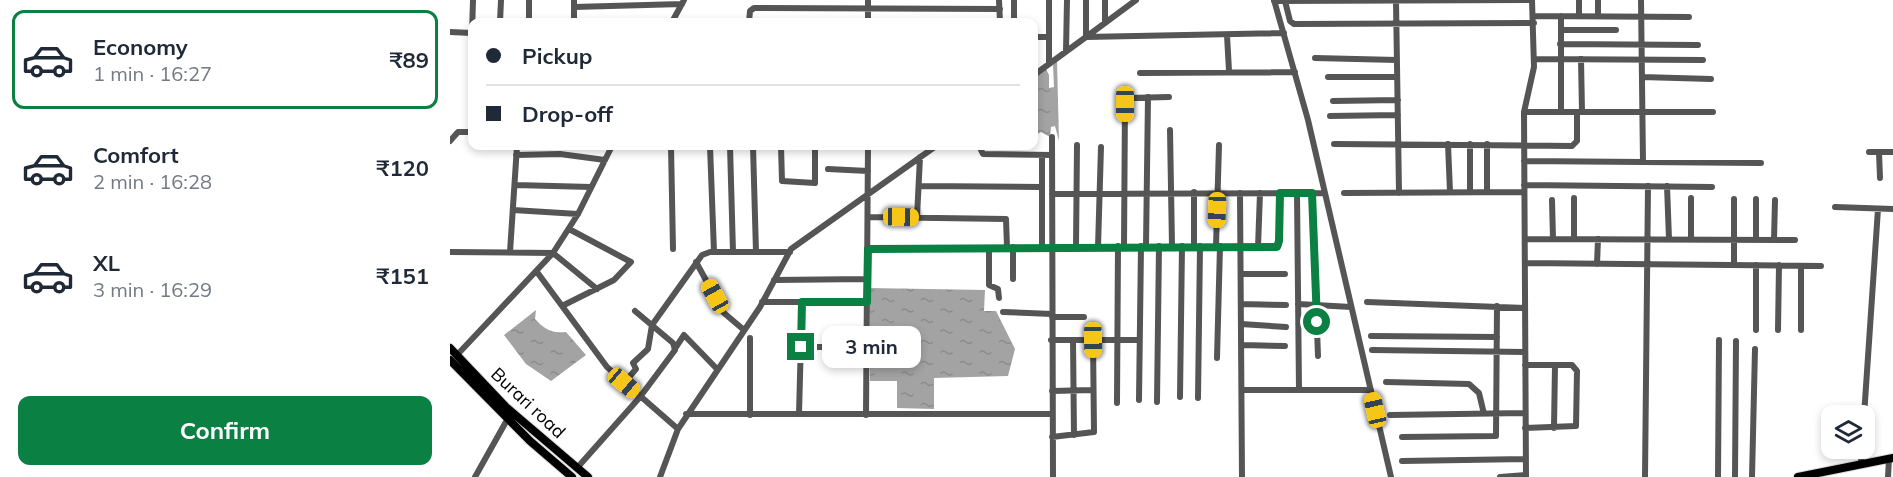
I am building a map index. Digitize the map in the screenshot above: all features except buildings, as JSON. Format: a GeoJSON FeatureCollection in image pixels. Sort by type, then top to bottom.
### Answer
{"type":"FeatureCollection","features":[{"type":"Feature","properties":{"kind":"main road","name":"Burari road"},"geometry":{"type":"LineString","coordinates":[[450,348],[454,358],[507,420],[572,477]]}},
{"type":"Feature","properties":{"kind":"main road","name":"Burari road"},"geometry":{"type":"LineString","coordinates":[[454,358],[506,407],[588,477]]}},
{"type":"Feature","properties":{"kind":"main road"},"geometry":{"type":"LineString","coordinates":[[1798,477],[1891,458]]}},
{"type":"Feature","properties":{"kind":"street"},"geometry":{"type":"LineString","coordinates":[[472,18],[473,0]]}},
{"type":"Feature","properties":{"kind":"street"},"geometry":{"type":"LineString","coordinates":[[500,18],[501,0]]}},
{"type":"Feature","properties":{"kind":"street"},"geometry":{"type":"LineString","coordinates":[[529,0],[529,18]]}},
{"type":"Feature","properties":{"kind":"street"},"geometry":{"type":"LineString","coordinates":[[867,18],[868,0]]}},
{"type":"Feature","properties":{"kind":"street"},"geometry":{"type":"LineString","coordinates":[[999,0],[1000,18]]}},
{"type":"Feature","properties":{"kind":"street"},"geometry":{"type":"LineString","coordinates":[[1014,0],[1014,18]]}},
{"type":"Feature","properties":{"kind":"street"},"geometry":{"type":"LineString","coordinates":[[1049,0],[1049,64]]}},
{"type":"Feature","properties":{"kind":"street"},"geometry":{"type":"LineString","coordinates":[[1066,51],[1067,0]]}},
{"type":"Feature","properties":{"kind":"street"},"geometry":{"type":"LineString","coordinates":[[1086,0],[1086,37]]}},
{"type":"Feature","properties":{"kind":"street"},"geometry":{"type":"LineString","coordinates":[[1105,0],[1105,23]]}},
{"type":"Feature","properties":{"kind":"street"},"geometry":{"type":"LineString","coordinates":[[1038,72],[1136,0]]}},
{"type":"Feature","properties":{"kind":"street"},"geometry":{"type":"LineString","coordinates":[[1279,1],[1532,0],[1534,75],[1525,99],[1524,112],[1526,476],[1500,477]]}},
{"type":"Feature","properties":{"kind":"street"},"geometry":{"type":"LineString","coordinates":[[1579,0],[1579,16]]}},
{"type":"Feature","properties":{"kind":"street"},"geometry":{"type":"LineString","coordinates":[[1598,0],[1598,16]]}},
{"type":"Feature","properties":{"kind":"street"},"geometry":{"type":"LineString","coordinates":[[1641,0],[1643,162]]}},
{"type":"Feature","properties":{"kind":"street"},"geometry":{"type":"LineString","coordinates":[[1279,1],[1293,24],[1534,20],[1561,16],[1689,17]]}},
{"type":"Feature","properties":{"kind":"street"},"geometry":{"type":"LineString","coordinates":[[1279,1],[1284,33],[1391,477]]}},
{"type":"Feature","properties":{"kind":"street"},"geometry":{"type":"LineString","coordinates":[[1396,1],[1399,193]]}},
{"type":"Feature","properties":{"kind":"street"},"geometry":{"type":"LineString","coordinates":[[574,4],[683,2],[674,18]]}},
{"type":"Feature","properties":{"kind":"street"},"geometry":{"type":"LineString","coordinates":[[749,18],[750,11],[754,8],[1000,9]]}},
{"type":"Feature","properties":{"kind":"street"},"geometry":{"type":"LineString","coordinates":[[1561,16],[1561,112]]}},
{"type":"Feature","properties":{"kind":"street"},"geometry":{"type":"LineString","coordinates":[[1561,30],[1616,30]]}},
{"type":"Feature","properties":{"kind":"street"},"geometry":{"type":"LineString","coordinates":[[450,32],[468,33]]}},
{"type":"Feature","properties":{"kind":"street"},"geometry":{"type":"LineString","coordinates":[[1086,37],[1284,33]]}},
{"type":"Feature","properties":{"kind":"street"},"geometry":{"type":"LineString","coordinates":[[1227,35],[1229,71]]}},
{"type":"Feature","properties":{"kind":"street"},"geometry":{"type":"LineString","coordinates":[[1038,37],[1049,37]]}},
{"type":"Feature","properties":{"kind":"street"},"geometry":{"type":"LineString","coordinates":[[1560,44],[1698,45]]}},
{"type":"Feature","properties":{"kind":"street"},"geometry":{"type":"LineString","coordinates":[[1315,58],[1397,60]]}},
{"type":"Feature","properties":{"kind":"street"},"geometry":{"type":"LineString","coordinates":[[1534,59],[1703,60]]}},
{"type":"Feature","properties":{"kind":"street"},"geometry":{"type":"LineString","coordinates":[[1334,144],[1574,146],[1577,141],[1580,112],[1581,59]]}},
{"type":"Feature","properties":{"kind":"street"},"geometry":{"type":"LineString","coordinates":[[1140,73],[1295,72]]}},
{"type":"Feature","properties":{"kind":"street"},"geometry":{"type":"LineString","coordinates":[[1328,77],[1397,77]]}},
{"type":"Feature","properties":{"kind":"street"},"geometry":{"type":"LineString","coordinates":[[1642,77],[1711,79]]}},
{"type":"Feature","properties":{"kind":"street"},"geometry":{"type":"LineString","coordinates":[[1139,400],[1138,340],[1146,193],[1148,97]]}},
{"type":"Feature","properties":{"kind":"street"},"geometry":{"type":"LineString","coordinates":[[1117,403],[1117,340],[1125,193],[1125,101],[1129,98],[1169,97]]}},
{"type":"Feature","properties":{"kind":"street"},"geometry":{"type":"LineString","coordinates":[[1333,101],[1398,100]]}},
{"type":"Feature","properties":{"kind":"street"},"geometry":{"type":"LineString","coordinates":[[1524,112],[1713,112]]}},
{"type":"Feature","properties":{"kind":"street"},"geometry":{"type":"LineString","coordinates":[[1329,116],[1398,115]]}},
{"type":"Feature","properties":{"kind":"street"},"geometry":{"type":"LineString","coordinates":[[1170,130],[1172,246]]}},
{"type":"Feature","properties":{"kind":"street"},"geometry":{"type":"LineString","coordinates":[[450,141],[458,132],[468,132]]}},
{"type":"Feature","properties":{"kind":"street"},"geometry":{"type":"LineString","coordinates":[[1052,137],[1053,477]]}},
{"type":"Feature","properties":{"kind":"street"},"geometry":{"type":"LineString","coordinates":[[1448,144],[1450,192]]}},
{"type":"Feature","properties":{"kind":"street"},"geometry":{"type":"LineString","coordinates":[[1470,144],[1470,192]]}},
{"type":"Feature","properties":{"kind":"street"},"geometry":{"type":"LineString","coordinates":[[1487,144],[1487,192]]}},
{"type":"Feature","properties":{"kind":"street"},"geometry":{"type":"LineString","coordinates":[[1076,247],[1077,145]]}},
{"type":"Feature","properties":{"kind":"street"},"geometry":{"type":"LineString","coordinates":[[1217,358],[1218,145]]}},
{"type":"Feature","properties":{"kind":"street"},"geometry":{"type":"LineString","coordinates":[[1098,247],[1101,147]]}},
{"type":"Feature","properties":{"kind":"street"},"geometry":{"type":"LineString","coordinates":[[510,252],[517,150]]}},
{"type":"Feature","properties":{"kind":"street"},"geometry":{"type":"LineString","coordinates":[[454,358],[553,253],[578,214],[610,150]]}},
{"type":"Feature","properties":{"kind":"street"},"geometry":{"type":"LineString","coordinates":[[671,150],[673,249]]}},
{"type":"Feature","properties":{"kind":"street"},"geometry":{"type":"LineString","coordinates":[[710,150],[714,252]]}},
{"type":"Feature","properties":{"kind":"street"},"geometry":{"type":"LineString","coordinates":[[730,150],[733,252]]}},
{"type":"Feature","properties":{"kind":"street"},"geometry":{"type":"LineString","coordinates":[[753,150],[756,252]]}},
{"type":"Feature","properties":{"kind":"street"},"geometry":{"type":"LineString","coordinates":[[781,150],[782,181],[815,183],[815,150]]}},
{"type":"Feature","properties":{"kind":"street"},"geometry":{"type":"LineString","coordinates":[[866,414],[868,150]]}},
{"type":"Feature","properties":{"kind":"street"},"geometry":{"type":"LineString","coordinates":[[660,477],[686,414],[744,330],[790,252],[799,241],[930,150]]}},
{"type":"Feature","properties":{"kind":"street"},"geometry":{"type":"LineString","coordinates":[[981,150],[983,154],[1052,155]]}},
{"type":"Feature","properties":{"kind":"street"},"geometry":{"type":"LineString","coordinates":[[1869,152],[1893,152]]}},
{"type":"Feature","properties":{"kind":"street"},"geometry":{"type":"LineString","coordinates":[[1879,152],[1880,178]]}},
{"type":"Feature","properties":{"kind":"street"},"geometry":{"type":"LineString","coordinates":[[516,155],[560,154],[605,160]]}},
{"type":"Feature","properties":{"kind":"street"},"geometry":{"type":"LineString","coordinates":[[1042,155],[1042,247]]}},
{"type":"Feature","properties":{"kind":"street"},"geometry":{"type":"LineString","coordinates":[[917,217],[920,157]]}},
{"type":"Feature","properties":{"kind":"street"},"geometry":{"type":"LineString","coordinates":[[1524,161],[1761,163]]}},
{"type":"Feature","properties":{"kind":"street"},"geometry":{"type":"LineString","coordinates":[[828,169],[868,171]]}},
{"type":"Feature","properties":{"kind":"street"},"geometry":{"type":"LineString","coordinates":[[515,185],[591,187]]}},
{"type":"Feature","properties":{"kind":"street"},"geometry":{"type":"LineString","coordinates":[[919,186],[1041,187]]}},
{"type":"Feature","properties":{"kind":"street"},"geometry":{"type":"LineString","coordinates":[[1645,477],[1648,186]]}},
{"type":"Feature","properties":{"kind":"street"},"geometry":{"type":"LineString","coordinates":[[1667,186],[1669,240]]}},
{"type":"Feature","properties":{"kind":"street"},"geometry":{"type":"LineString","coordinates":[[1344,193],[1487,192],[1524,188],[1712,187]]}},
{"type":"Feature","properties":{"kind":"street"},"geometry":{"type":"LineString","coordinates":[[1194,192],[1197,246],[1198,398]]}},
{"type":"Feature","properties":{"kind":"street"},"geometry":{"type":"LineString","coordinates":[[1240,193],[1242,477]]}},
{"type":"Feature","properties":{"kind":"street"},"geometry":{"type":"LineString","coordinates":[[1258,247],[1260,193]]}},
{"type":"Feature","properties":{"kind":"street"},"geometry":{"type":"LineString","coordinates":[[868,249],[1277,247],[1279,244],[1280,193]]}},
{"type":"Feature","properties":{"kind":"street"},"geometry":{"type":"LineString","coordinates":[[1297,193],[1299,390]]}},
{"type":"Feature","properties":{"kind":"street"},"geometry":{"type":"LineString","coordinates":[[1312,193],[1318,356]]}},
{"type":"Feature","properties":{"kind":"street"},"geometry":{"type":"LineString","coordinates":[[1052,194],[1324,193]]}},
{"type":"Feature","properties":{"kind":"street"},"geometry":{"type":"LineString","coordinates":[[1574,198],[1574,239]]}},
{"type":"Feature","properties":{"kind":"street"},"geometry":{"type":"LineString","coordinates":[[1690,198],[1691,240]]}},
{"type":"Feature","properties":{"kind":"street"},"geometry":{"type":"LineString","coordinates":[[1734,199],[1734,265]]}},
{"type":"Feature","properties":{"kind":"street"},"geometry":{"type":"LineString","coordinates":[[1756,199],[1756,240]]}},
{"type":"Feature","properties":{"kind":"street"},"geometry":{"type":"LineString","coordinates":[[1552,200],[1552,239]]}},
{"type":"Feature","properties":{"kind":"street"},"geometry":{"type":"LineString","coordinates":[[1774,240],[1775,200]]}},
{"type":"Feature","properties":{"kind":"street"},"geometry":{"type":"LineString","coordinates":[[1835,207],[1893,209]]}},
{"type":"Feature","properties":{"kind":"street"},"geometry":{"type":"LineString","coordinates":[[1865,405],[1878,209]]}},
{"type":"Feature","properties":{"kind":"street"},"geometry":{"type":"LineString","coordinates":[[513,210],[578,214]]}},
{"type":"Feature","properties":{"kind":"street"},"geometry":{"type":"LineString","coordinates":[[868,217],[1006,219],[1013,279]]}},
{"type":"Feature","properties":{"kind":"street"},"geometry":{"type":"LineString","coordinates":[[562,306],[614,280],[631,262],[569,229]]}},
{"type":"Feature","properties":{"kind":"street"},"geometry":{"type":"LineString","coordinates":[[1525,239],[1795,240]]}},
{"type":"Feature","properties":{"kind":"street"},"geometry":{"type":"LineString","coordinates":[[1597,264],[1598,239]]}},
{"type":"Feature","properties":{"kind":"street"},"geometry":{"type":"LineString","coordinates":[[1157,402],[1160,246]]}},
{"type":"Feature","properties":{"kind":"street"},"geometry":{"type":"LineString","coordinates":[[1180,396],[1182,246]]}},
{"type":"Feature","properties":{"kind":"street"},"geometry":{"type":"LineString","coordinates":[[989,248],[989,285],[998,289],[999,298]]}},
{"type":"Feature","properties":{"kind":"street"},"geometry":{"type":"LineString","coordinates":[[450,252],[553,253],[597,289]]}},
{"type":"Feature","properties":{"kind":"street"},"geometry":{"type":"LineString","coordinates":[[624,383],[636,369],[633,363],[648,349],[652,325],[696,262],[705,253],[790,252]]}},
{"type":"Feature","properties":{"kind":"street"},"geometry":{"type":"LineString","coordinates":[[696,262],[724,313],[744,330]]}},
{"type":"Feature","properties":{"kind":"street"},"geometry":{"type":"LineString","coordinates":[[1525,263],[1821,266]]}},
{"type":"Feature","properties":{"kind":"street"},"geometry":{"type":"LineString","coordinates":[[1756,265],[1756,330]]}},
{"type":"Feature","properties":{"kind":"street"},"geometry":{"type":"LineString","coordinates":[[1778,330],[1779,265]]}},
{"type":"Feature","properties":{"kind":"street"},"geometry":{"type":"LineString","coordinates":[[1801,266],[1801,330]]}},
{"type":"Feature","properties":{"kind":"street"},"geometry":{"type":"LineString","coordinates":[[537,272],[600,359],[624,383],[678,429]]}},
{"type":"Feature","properties":{"kind":"street"},"geometry":{"type":"LineString","coordinates":[[1241,274],[1286,274]]}},
{"type":"Feature","properties":{"kind":"street"},"geometry":{"type":"LineString","coordinates":[[774,280],[867,279]]}},
{"type":"Feature","properties":{"kind":"street"},"geometry":{"type":"LineString","coordinates":[[762,302],[867,302]]}},
{"type":"Feature","properties":{"kind":"street"},"geometry":{"type":"LineString","coordinates":[[799,414],[802,302]]}},
{"type":"Feature","properties":{"kind":"street"},"geometry":{"type":"LineString","coordinates":[[1367,302],[1525,308]]}},
{"type":"Feature","properties":{"kind":"street"},"geometry":{"type":"LineString","coordinates":[[1241,303],[1286,305]]}},
{"type":"Feature","properties":{"kind":"street"},"geometry":{"type":"LineString","coordinates":[[1298,304],[1351,307]]}},
{"type":"Feature","properties":{"kind":"street"},"geometry":{"type":"LineString","coordinates":[[1402,438],[1493,437],[1497,434],[1497,306]]}},
{"type":"Feature","properties":{"kind":"street"},"geometry":{"type":"LineString","coordinates":[[635,311],[676,347]]}},
{"type":"Feature","properties":{"kind":"street"},"geometry":{"type":"LineString","coordinates":[[1003,312],[1084,318]]}},
{"type":"Feature","properties":{"kind":"street"},"geometry":{"type":"LineString","coordinates":[[1241,324],[1286,327]]}},
{"type":"Feature","properties":{"kind":"street"},"geometry":{"type":"LineString","coordinates":[[577,468],[640,397],[684,335],[717,369]]}},
{"type":"Feature","properties":{"kind":"street"},"geometry":{"type":"LineString","coordinates":[[1371,336],[1497,337]]}},
{"type":"Feature","properties":{"kind":"street"},"geometry":{"type":"LineString","coordinates":[[750,338],[750,415]]}},
{"type":"Feature","properties":{"kind":"street"},"geometry":{"type":"LineString","coordinates":[[1051,340],[1138,340]]}},
{"type":"Feature","properties":{"kind":"street"},"geometry":{"type":"LineString","coordinates":[[1072,340],[1074,435]]}},
{"type":"Feature","properties":{"kind":"street"},"geometry":{"type":"LineString","coordinates":[[1052,437],[1094,432],[1093,340]]}},
{"type":"Feature","properties":{"kind":"street"},"geometry":{"type":"LineString","coordinates":[[1718,477],[1719,340]]}},
{"type":"Feature","properties":{"kind":"street"},"geometry":{"type":"LineString","coordinates":[[1735,477],[1736,341]]}},
{"type":"Feature","properties":{"kind":"street"},"geometry":{"type":"LineString","coordinates":[[1242,345],[1286,346]]}},
{"type":"Feature","properties":{"kind":"street"},"geometry":{"type":"LineString","coordinates":[[801,347],[866,347]]}},
{"type":"Feature","properties":{"kind":"street"},"geometry":{"type":"LineString","coordinates":[[1752,477],[1755,349]]}},
{"type":"Feature","properties":{"kind":"street"},"geometry":{"type":"LineString","coordinates":[[1372,350],[1525,352]]}},
{"type":"Feature","properties":{"kind":"street"},"geometry":{"type":"LineString","coordinates":[[1525,365],[1576,368],[1577,392],[1576,426],[1525,428]]}},
{"type":"Feature","properties":{"kind":"street"},"geometry":{"type":"LineString","coordinates":[[1554,365],[1554,428]]}},
{"type":"Feature","properties":{"kind":"street"},"geometry":{"type":"LineString","coordinates":[[1386,382],[1469,384],[1479,393],[1484,414]]}},
{"type":"Feature","properties":{"kind":"street"},"geometry":{"type":"LineString","coordinates":[[1052,391],[1093,390]]}},
{"type":"Feature","properties":{"kind":"street"},"geometry":{"type":"LineString","coordinates":[[1242,390],[1371,390]]}},
{"type":"Feature","properties":{"kind":"street"},"geometry":{"type":"LineString","coordinates":[[1390,415],[1525,413]]}},
{"type":"Feature","properties":{"kind":"street"},"geometry":{"type":"LineString","coordinates":[[686,414],[1052,414]]}},
{"type":"Feature","properties":{"kind":"street"},"geometry":{"type":"LineString","coordinates":[[475,477],[507,420]]}},
{"type":"Feature","properties":{"kind":"street"},"geometry":{"type":"LineString","coordinates":[[1888,477],[1891,458]]}},
{"type":"Feature","properties":{"kind":"street"},"geometry":{"type":"LineString","coordinates":[[1402,461],[1526,459]]}},
{"type":"Feature","properties":{"kind":"street"},"geometry":{"type":"LineString","coordinates":[[1861,459],[1861,464]]}},
{"type":"Feature","properties":{"kind":"water"},"geometry":{"type":"Polygon","coordinates":[[[1057,61],[1059,141],[1055,126],[1051,127],[1050,137],[1041,132],[1038,134],[1038,75],[1046,69],[1049,75],[1049,88],[1054,87],[1053,65],[1057,61]]]}},
{"type":"Feature","properties":{"kind":"water"},"geometry":{"type":"Polygon","coordinates":[[[869,288],[985,290],[984,311],[996,311],[1015,349],[1008,376],[934,378],[934,409],[897,408],[897,381],[870,381],[869,288]]]}},
{"type":"Feature","properties":{"kind":"water"},"geometry":{"type":"Polygon","coordinates":[[[536,310],[535,319],[538,323],[553,331],[566,332],[586,355],[551,381],[526,364],[504,335],[536,310]]]}},
{"type":"Feature","properties":{"kind":"route"},"geometry":{"type":"LineString","coordinates":[[801,347],[802,302],[867,302],[868,249],[1277,247],[1279,244],[1280,193],[1312,193],[1317,322]]}}]}
